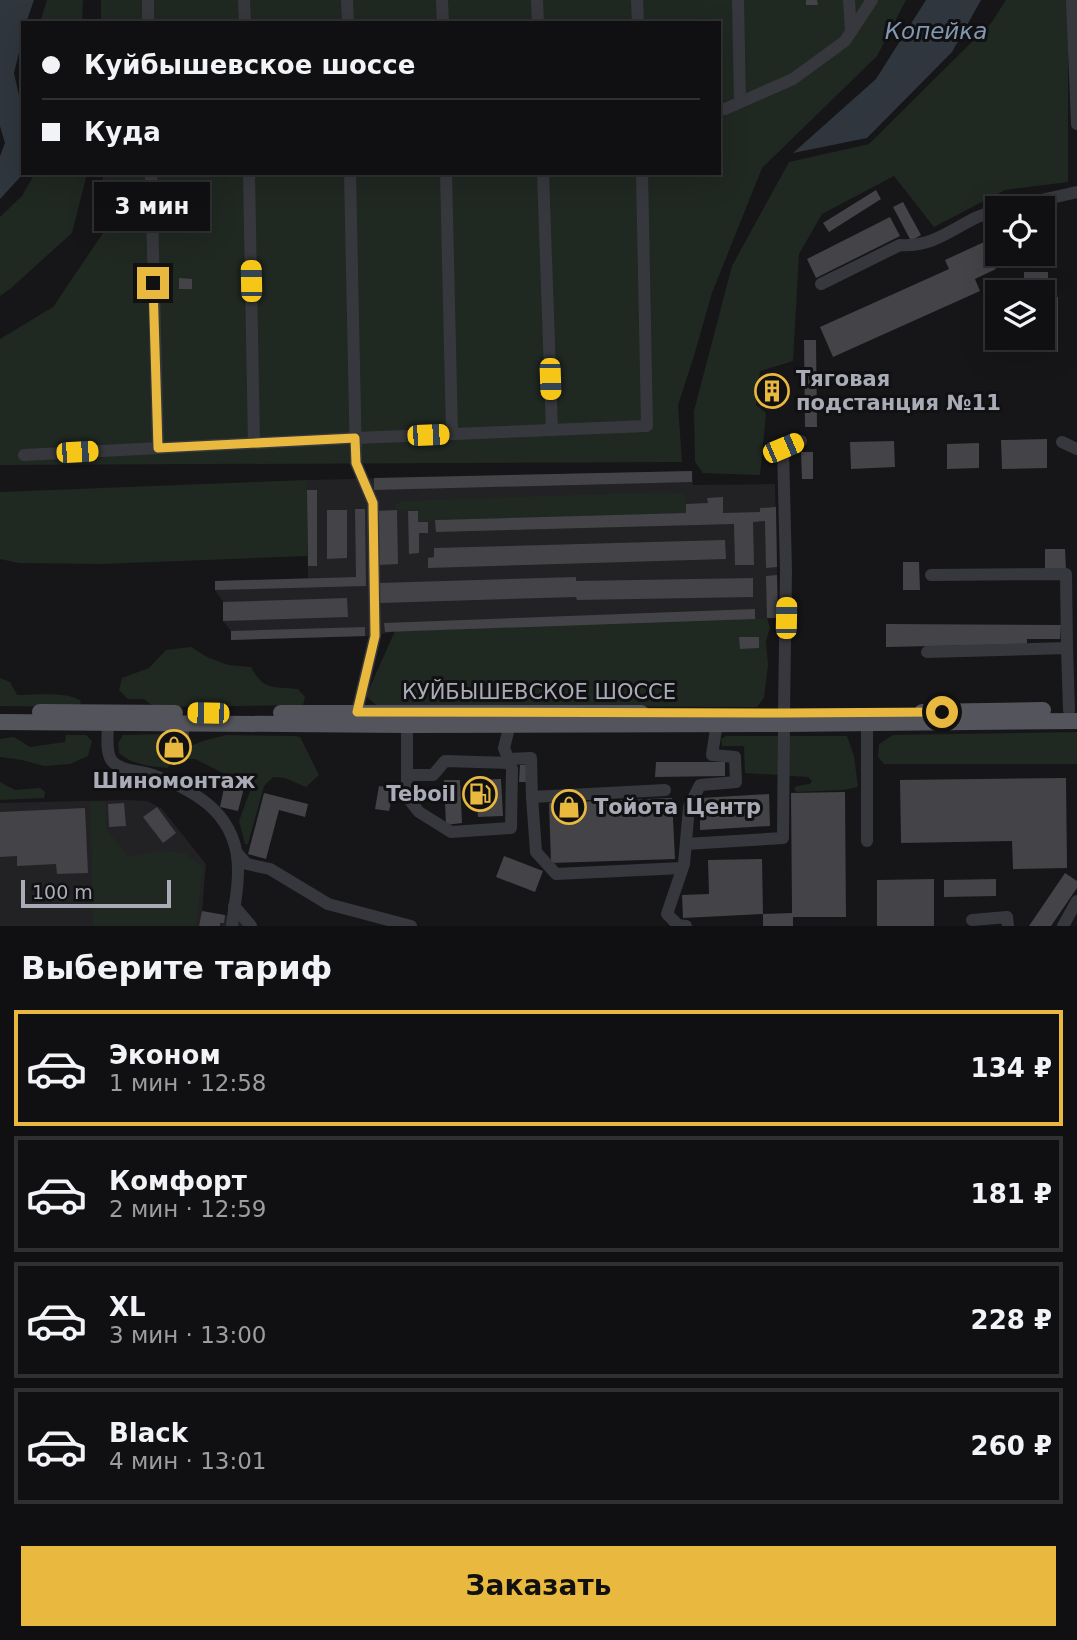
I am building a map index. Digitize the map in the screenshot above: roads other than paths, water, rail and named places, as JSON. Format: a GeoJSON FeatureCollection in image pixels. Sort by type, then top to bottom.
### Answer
{"type":"FeatureCollection","features":[{"type":"Feature","properties":{"kind":"main road","name":"КУЙБЫШЕВСКОЕ ШОССЕ"},"geometry":{"type":"LineString","coordinates":[[0,712],[357,712],[784,719],[867,723],[1074,714]]}},
{"type":"Feature","properties":{"kind":"main road","name":"КУЙБЫШЕВСКОЕ ШОССЕ"},"geometry":{"type":"LineString","coordinates":[[0,722],[407,725],[717,723],[784,719],[1074,714]]}},
{"type":"Feature","properties":{"kind":"lane"},"geometry":{"type":"LineString","coordinates":[[148,0],[148,21]]}},
{"type":"Feature","properties":{"kind":"lane"},"geometry":{"type":"LineString","coordinates":[[244,0],[245,21]]}},
{"type":"Feature","properties":{"kind":"lane"},"geometry":{"type":"LineString","coordinates":[[347,0],[348,21]]}},
{"type":"Feature","properties":{"kind":"lane"},"geometry":{"type":"LineString","coordinates":[[442,0],[443,21]]}},
{"type":"Feature","properties":{"kind":"lane"},"geometry":{"type":"LineString","coordinates":[[537,0],[538,21]]}},
{"type":"Feature","properties":{"kind":"lane"},"geometry":{"type":"LineString","coordinates":[[638,0],[638,21]]}},
{"type":"Feature","properties":{"kind":"lane"},"geometry":{"type":"LineString","coordinates":[[738,0],[740,102]]}},
{"type":"Feature","properties":{"kind":"lane"},"geometry":{"type":"LineString","coordinates":[[849,0],[850,33]]}},
{"type":"Feature","properties":{"kind":"lane"},"geometry":{"type":"LineString","coordinates":[[721,109],[793,79],[845,41],[872,0]]}},
{"type":"Feature","properties":{"kind":"lane"},"geometry":{"type":"LineString","coordinates":[[1072,0],[1077,124]]}},
{"type":"Feature","properties":{"kind":"lane"},"geometry":{"type":"LineString","coordinates":[[150,175],[158,448]]}},
{"type":"Feature","properties":{"kind":"lane"},"geometry":{"type":"LineString","coordinates":[[249,175],[254,443]]}},
{"type":"Feature","properties":{"kind":"lane"},"geometry":{"type":"LineString","coordinates":[[350,175],[356,463],[373,503],[375,636],[357,712]]}},
{"type":"Feature","properties":{"kind":"lane"},"geometry":{"type":"LineString","coordinates":[[446,175],[452,434]]}},
{"type":"Feature","properties":{"kind":"lane"},"geometry":{"type":"LineString","coordinates":[[543,175],[552,430]]}},
{"type":"Feature","properties":{"kind":"lane"},"geometry":{"type":"LineString","coordinates":[[24,455],[647,426],[642,175]]}},
{"type":"Feature","properties":{"kind":"lane"},"geometry":{"type":"LineString","coordinates":[[1055,197],[1077,192]]}},
{"type":"Feature","properties":{"kind":"lane"},"geometry":{"type":"LineString","coordinates":[[821,284],[900,245],[913,246],[941,238],[985,213]]}},
{"type":"Feature","properties":{"kind":"lane"},"geometry":{"type":"LineString","coordinates":[[686,844],[783,838],[786,570],[783,448],[801,441]]}},
{"type":"Feature","properties":{"kind":"lane"},"geometry":{"type":"LineString","coordinates":[[1062,442],[1077,449]]}},
{"type":"Feature","properties":{"kind":"lane"},"geometry":{"type":"LineString","coordinates":[[932,575],[1071,571],[1067,648],[1074,714]]}},
{"type":"Feature","properties":{"kind":"lane"},"geometry":{"type":"LineString","coordinates":[[927,652],[1067,648]]}},
{"type":"Feature","properties":{"kind":"lane"},"geometry":{"type":"LineString","coordinates":[[686,926],[678,925],[667,914],[682,869],[689,807],[700,785],[736,782],[735,757],[712,755],[717,723]]}},
{"type":"Feature","properties":{"kind":"lane"},"geometry":{"type":"LineString","coordinates":[[867,723],[867,841]]}},
{"type":"Feature","properties":{"kind":"lane"},"geometry":{"type":"LineString","coordinates":[[108,724],[108,752],[113,761],[124,768],[176,783],[197,795],[218,812],[231,831],[237,853],[238,873],[232,926]]}},
{"type":"Feature","properties":{"kind":"lane"},"geometry":{"type":"LineString","coordinates":[[181,757],[183,724]]}},
{"type":"Feature","properties":{"kind":"lane"},"geometry":{"type":"LineString","coordinates":[[407,725],[407,797],[419,812],[451,832],[511,828],[512,769],[503,748],[510,724]]}},
{"type":"Feature","properties":{"kind":"lane"},"geometry":{"type":"LineString","coordinates":[[407,775],[433,775],[445,761],[509,761],[531,758],[536,852],[556,874],[682,869]]}},
{"type":"Feature","properties":{"kind":"lane"},"geometry":{"type":"LineString","coordinates":[[532,797],[666,790]]}},
{"type":"Feature","properties":{"kind":"lane"},"geometry":{"type":"LineString","coordinates":[[237,853],[247,864],[270,869],[328,904],[411,926]]}},
{"type":"Feature","properties":{"kind":"lane"},"geometry":{"type":"LineString","coordinates":[[1063,926],[1077,901]]}},
{"type":"Feature","properties":{"kind":"lane"},"geometry":{"type":"LineString","coordinates":[[234,906],[251,926]]}},
{"type":"Feature","properties":{"kind":"lane"},"geometry":{"type":"LineString","coordinates":[[972,920],[1007,916],[1008,926]]}},
{"type":"Feature","properties":{"kind":"water"},"geometry":{"type":"Polygon","coordinates":[[[0,0],[34,0],[27,21],[21,21],[21,44],[14,73],[21,105],[22,175],[0,199],[0,156],[5,143],[0,126],[0,0]]]}},
{"type":"Feature","properties":{"kind":"water","name":"Копейка"},"geometry":{"type":"Polygon","coordinates":[[[926,0],[981,0],[952,52],[867,138],[793,153],[876,79],[926,0]]]}},
{"type":"Feature","properties":{"kind":"place","name":"Тяговая подстанция №11"},"geometry":{"type":"Point","coordinates":[772,391]}},
{"type":"Feature","properties":{"kind":"place","name":"Шиномонтаж"},"geometry":{"type":"Point","coordinates":[174,747]}},
{"type":"Feature","properties":{"kind":"place","name":"Teboil"},"geometry":{"type":"Point","coordinates":[480,794]}},
{"type":"Feature","properties":{"kind":"place","name":"Тойота Центр"},"geometry":{"type":"Point","coordinates":[569,807]}}]}
